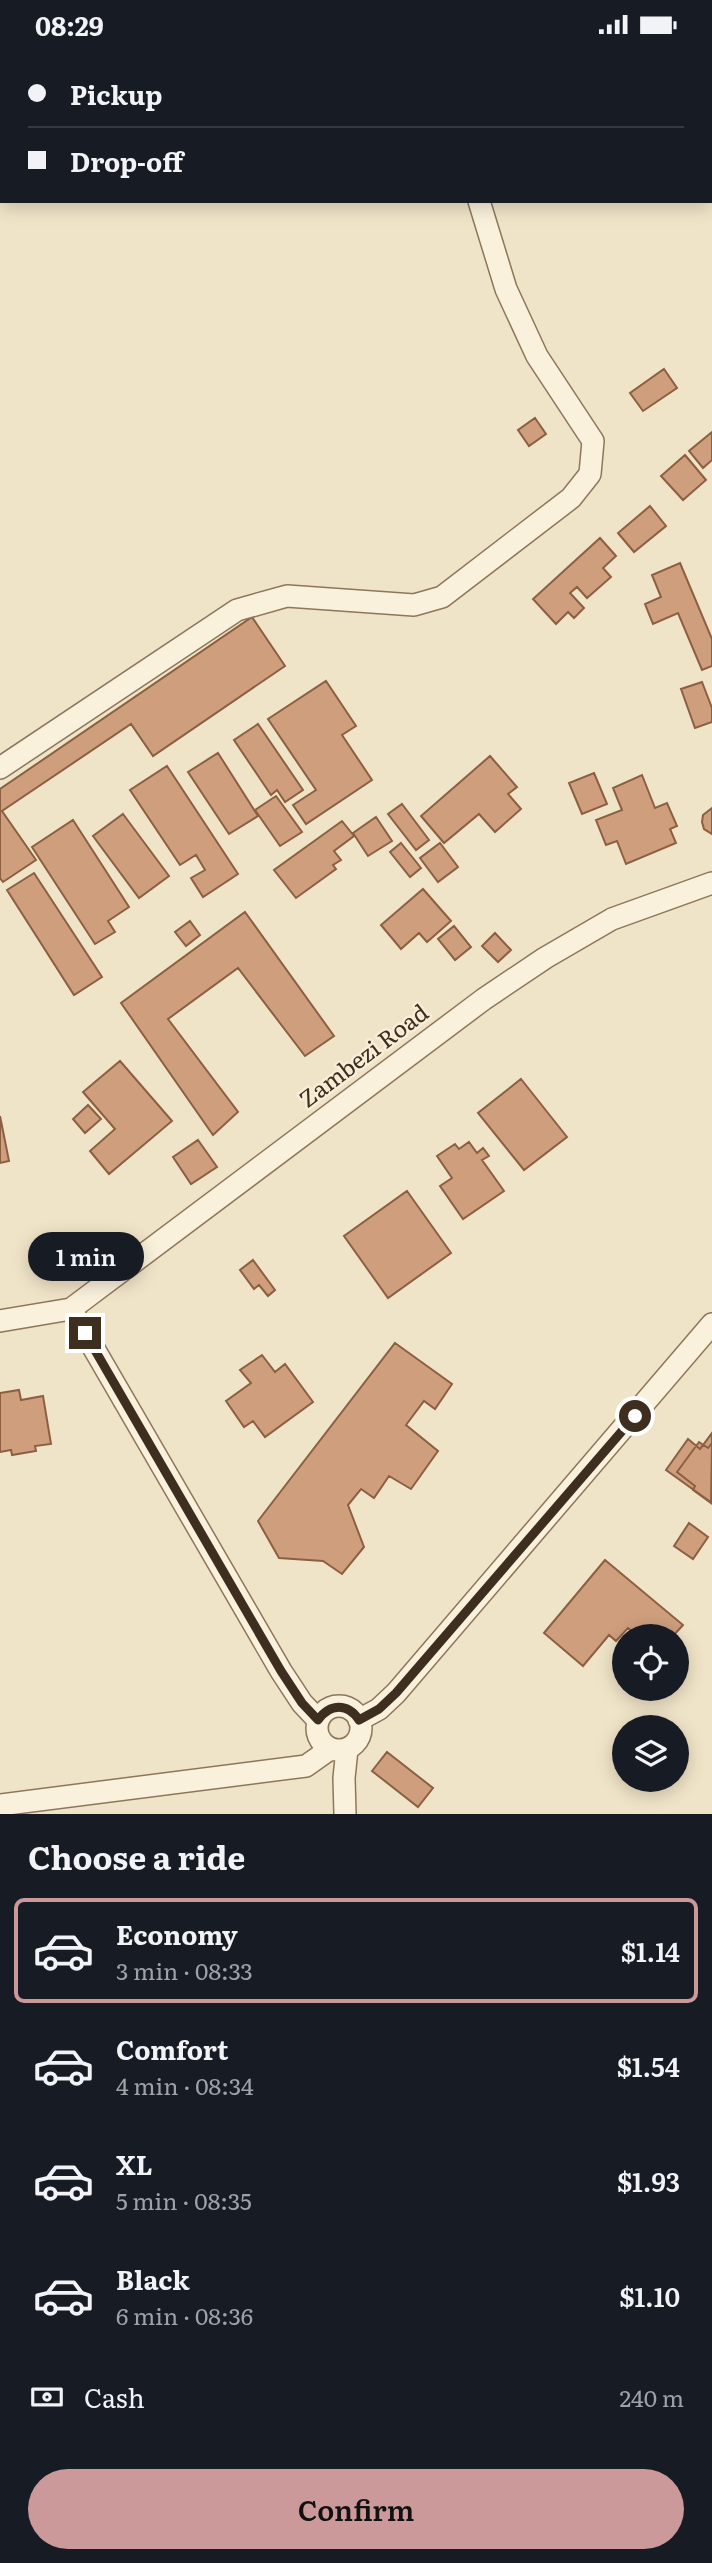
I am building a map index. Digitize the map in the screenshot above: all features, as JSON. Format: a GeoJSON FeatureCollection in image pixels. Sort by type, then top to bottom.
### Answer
{"type":"FeatureCollection","features":[{"type":"Feature","properties":{"kind":"street"},"geometry":{"type":"LineString","coordinates":[[0,768],[237,610],[287,596],[414,605],[442,597],[571,498],[590,474],[593,441],[537,356],[506,289],[480,203]]}},
{"type":"Feature","properties":{"kind":"street","name":"Zambezi Road"},"geometry":{"type":"LineString","coordinates":[[71,1309],[484,999],[524,972],[612,919],[712,883]]}},
{"type":"Feature","properties":{"kind":"street"},"geometry":{"type":"LineString","coordinates":[[0,1321],[71,1309],[281,1671],[302,1703],[318,1720]]}},
{"type":"Feature","properties":{"kind":"street"},"geometry":{"type":"LineString","coordinates":[[359,1720],[379,1709],[396,1693],[712,1324]]}},
{"type":"Feature","properties":{"kind":"street"},"geometry":{"type":"LineString","coordinates":[[0,1805],[306,1766],[338,1749],[359,1737],[359,1720],[347,1708],[338,1706],[323,1713],[318,1720],[318,1737],[338,1749],[344,1777],[345,1814]]}},
{"type":"Feature","properties":{"kind":"building"},"geometry":{"type":"Polygon","coordinates":[[[664,369],[677,388],[643,411],[630,393],[664,369]]]}},
{"type":"Feature","properties":{"kind":"building"},"geometry":{"type":"Polygon","coordinates":[[[535,418],[546,434],[529,446],[518,430],[535,418]]]}},
{"type":"Feature","properties":{"kind":"building"},"geometry":{"type":"Polygon","coordinates":[[[712,432],[712,460],[703,468],[689,451],[712,432]]]}},
{"type":"Feature","properties":{"kind":"building"},"geometry":{"type":"Polygon","coordinates":[[[685,455],[706,480],[683,500],[661,476],[685,455]]]}},
{"type":"Feature","properties":{"kind":"building"},"geometry":{"type":"Polygon","coordinates":[[[650,506],[666,526],[634,552],[618,533],[650,506]]]}},
{"type":"Feature","properties":{"kind":"building"},"geometry":{"type":"Polygon","coordinates":[[[600,538],[616,556],[603,568],[611,577],[587,598],[577,587],[570,593],[584,608],[574,618],[568,612],[556,624],[533,599],[600,538]]]}},
{"type":"Feature","properties":{"kind":"building"},"geometry":{"type":"Polygon","coordinates":[[[680,563],[712,639],[712,666],[702,670],[678,613],[653,624],[645,604],[661,597],[652,575],[680,563]]]}},
{"type":"Feature","properties":{"kind":"building"},"geometry":{"type":"Polygon","coordinates":[[[252,617],[285,666],[153,756],[131,724],[2,811],[36,860],[3,882],[0,878],[0,789],[252,617]]]}},
{"type":"Feature","properties":{"kind":"building"},"geometry":{"type":"Polygon","coordinates":[[[326,681],[356,726],[342,735],[372,780],[306,824],[293,805],[316,790],[268,719],[326,681]]]}},
{"type":"Feature","properties":{"kind":"building"},"geometry":{"type":"Polygon","coordinates":[[[702,682],[712,708],[712,722],[695,728],[681,689],[702,682]]]}},
{"type":"Feature","properties":{"kind":"building"},"geometry":{"type":"Polygon","coordinates":[[[258,724],[303,790],[285,802],[277,790],[271,795],[234,740],[258,724]]]}},
{"type":"Feature","properties":{"kind":"building"},"geometry":{"type":"Polygon","coordinates":[[[218,753],[258,816],[229,834],[188,772],[218,753]]]}},
{"type":"Feature","properties":{"kind":"building"},"geometry":{"type":"Polygon","coordinates":[[[490,756],[517,787],[508,794],[521,809],[495,832],[479,814],[444,843],[421,816],[490,756]]]}},
{"type":"Feature","properties":{"kind":"building"},"geometry":{"type":"Polygon","coordinates":[[[167,766],[238,874],[203,897],[191,878],[205,870],[196,855],[180,865],[130,790],[167,766]]]}},
{"type":"Feature","properties":{"kind":"building"},"geometry":{"type":"Polygon","coordinates":[[[594,773],[607,804],[582,814],[569,783],[594,773]]]}},
{"type":"Feature","properties":{"kind":"building"},"geometry":{"type":"Polygon","coordinates":[[[642,775],[655,808],[667,803],[677,826],[670,829],[676,843],[626,864],[617,841],[606,845],[596,820],[622,810],[613,788],[642,775]]]}},
{"type":"Feature","properties":{"kind":"building"},"geometry":{"type":"Polygon","coordinates":[[[276,796],[302,832],[280,846],[255,810],[276,796]]]}},
{"type":"Feature","properties":{"kind":"building"},"geometry":{"type":"Polygon","coordinates":[[[402,804],[429,840],[416,850],[388,814],[402,804]]]}},
{"type":"Feature","properties":{"kind":"building"},"geometry":{"type":"Polygon","coordinates":[[[712,808],[712,834],[704,829],[702,822],[703,815],[712,808]]]}},
{"type":"Feature","properties":{"kind":"building"},"geometry":{"type":"Polygon","coordinates":[[[123,814],[169,876],[139,898],[93,836],[123,814]]]}},
{"type":"Feature","properties":{"kind":"building"},"geometry":{"type":"Polygon","coordinates":[[[376,817],[392,841],[368,856],[353,833],[376,817]]]}},
{"type":"Feature","properties":{"kind":"building"},"geometry":{"type":"Polygon","coordinates":[[[73,820],[129,907],[108,921],[115,932],[95,944],[32,847],[73,820]]]}},
{"type":"Feature","properties":{"kind":"building"},"geometry":{"type":"Polygon","coordinates":[[[342,821],[354,836],[334,851],[341,860],[333,865],[336,869],[296,898],[274,870],[342,821]]]}},
{"type":"Feature","properties":{"kind":"building"},"geometry":{"type":"Polygon","coordinates":[[[401,843],[421,868],[410,877],[390,852],[401,843]]]}},
{"type":"Feature","properties":{"kind":"building"},"geometry":{"type":"Polygon","coordinates":[[[440,843],[458,867],[438,882],[420,858],[440,843]]]}},
{"type":"Feature","properties":{"kind":"building"},"geometry":{"type":"Polygon","coordinates":[[[34,873],[102,977],[74,995],[7,890],[34,873]]]}},
{"type":"Feature","properties":{"kind":"building"},"geometry":{"type":"Polygon","coordinates":[[[423,889],[451,921],[427,942],[419,933],[401,949],[381,925],[423,889]]]}},
{"type":"Feature","properties":{"kind":"building"},"geometry":{"type":"Polygon","coordinates":[[[245,912],[334,1036],[305,1056],[238,968],[168,1019],[238,1112],[213,1135],[121,1003],[245,912]]]}},
{"type":"Feature","properties":{"kind":"building"},"geometry":{"type":"Polygon","coordinates":[[[190,921],[200,935],[186,946],[175,932],[190,921]]]}},
{"type":"Feature","properties":{"kind":"building"},"geometry":{"type":"Polygon","coordinates":[[[454,926],[471,947],[455,960],[438,939],[454,926]]]}},
{"type":"Feature","properties":{"kind":"building"},"geometry":{"type":"Polygon","coordinates":[[[495,933],[511,950],[498,962],[482,946],[495,933]]]}},
{"type":"Feature","properties":{"kind":"building"},"geometry":{"type":"Polygon","coordinates":[[[120,1061],[172,1121],[109,1174],[90,1151],[115,1129],[83,1092],[120,1061]]]}},
{"type":"Feature","properties":{"kind":"building"},"geometry":{"type":"Polygon","coordinates":[[[521,1079],[567,1137],[524,1170],[478,1113],[521,1079]]]}},
{"type":"Feature","properties":{"kind":"building"},"geometry":{"type":"Polygon","coordinates":[[[88,1105],[101,1119],[85,1133],[73,1119],[88,1105]]]}},
{"type":"Feature","properties":{"kind":"building"},"geometry":{"type":"Polygon","coordinates":[[[0,1116],[9,1161],[0,1163],[0,1116]]]}},
{"type":"Feature","properties":{"kind":"building"},"geometry":{"type":"Polygon","coordinates":[[[198,1140],[217,1167],[191,1184],[173,1157],[198,1140]]]}},
{"type":"Feature","properties":{"kind":"building"},"geometry":{"type":"Polygon","coordinates":[[[469,1142],[477,1153],[483,1148],[489,1156],[482,1160],[504,1191],[463,1219],[440,1186],[452,1178],[437,1156],[455,1144],[459,1149],[469,1142]]]}},
{"type":"Feature","properties":{"kind":"building"},"geometry":{"type":"Polygon","coordinates":[[[407,1191],[451,1253],[388,1298],[344,1236],[407,1191]]]}},
{"type":"Feature","properties":{"kind":"building"},"geometry":{"type":"Polygon","coordinates":[[[253,1260],[275,1290],[268,1296],[259,1285],[254,1289],[240,1270],[253,1260]]]}},
{"type":"Feature","properties":{"kind":"building"},"geometry":{"type":"Polygon","coordinates":[[[395,1343],[452,1384],[435,1409],[424,1401],[406,1425],[438,1451],[411,1489],[389,1476],[374,1498],[361,1489],[348,1505],[364,1547],[342,1574],[323,1561],[279,1558],[258,1521],[395,1343]]]}},
{"type":"Feature","properties":{"kind":"building"},"geometry":{"type":"Polygon","coordinates":[[[262,1355],[275,1372],[285,1364],[313,1402],[265,1437],[253,1421],[244,1427],[226,1401],[251,1383],[240,1370],[262,1355]]]}},
{"type":"Feature","properties":{"kind":"building"},"geometry":{"type":"Polygon","coordinates":[[[19,1390],[21,1400],[43,1396],[51,1444],[35,1446],[36,1451],[12,1455],[11,1450],[0,1452],[0,1393],[19,1390]]]}},
{"type":"Feature","properties":{"kind":"building"},"geometry":{"type":"Polygon","coordinates":[[[712,1433],[712,1503],[666,1470],[688,1439],[700,1449],[712,1433]]]}},
{"type":"Feature","properties":{"kind":"building"},"geometry":{"type":"Polygon","coordinates":[[[699,1442],[708,1448],[712,1443],[711,1503],[693,1490],[695,1486],[677,1472],[699,1442]]]}},
{"type":"Feature","properties":{"kind":"building"},"geometry":{"type":"Polygon","coordinates":[[[689,1523],[708,1537],[693,1559],[674,1546],[689,1523]]]}},
{"type":"Feature","properties":{"kind":"building"},"geometry":{"type":"Polygon","coordinates":[[[605,1560],[682,1624],[612,1624],[612,1638],[609,1635],[583,1666],[544,1633],[605,1560]]]}},
{"type":"Feature","properties":{"kind":"building"},"geometry":{"type":"Polygon","coordinates":[[[387,1752],[433,1788],[418,1807],[372,1771],[387,1752]]]}},
{"type":"Feature","properties":{"kind":"route"},"geometry":{"type":"LineString","coordinates":[[85,1333],[281,1671],[302,1703],[318,1720],[330,1708],[338,1706],[347,1708],[359,1720],[379,1709],[396,1693],[635,1416]]}}]}
